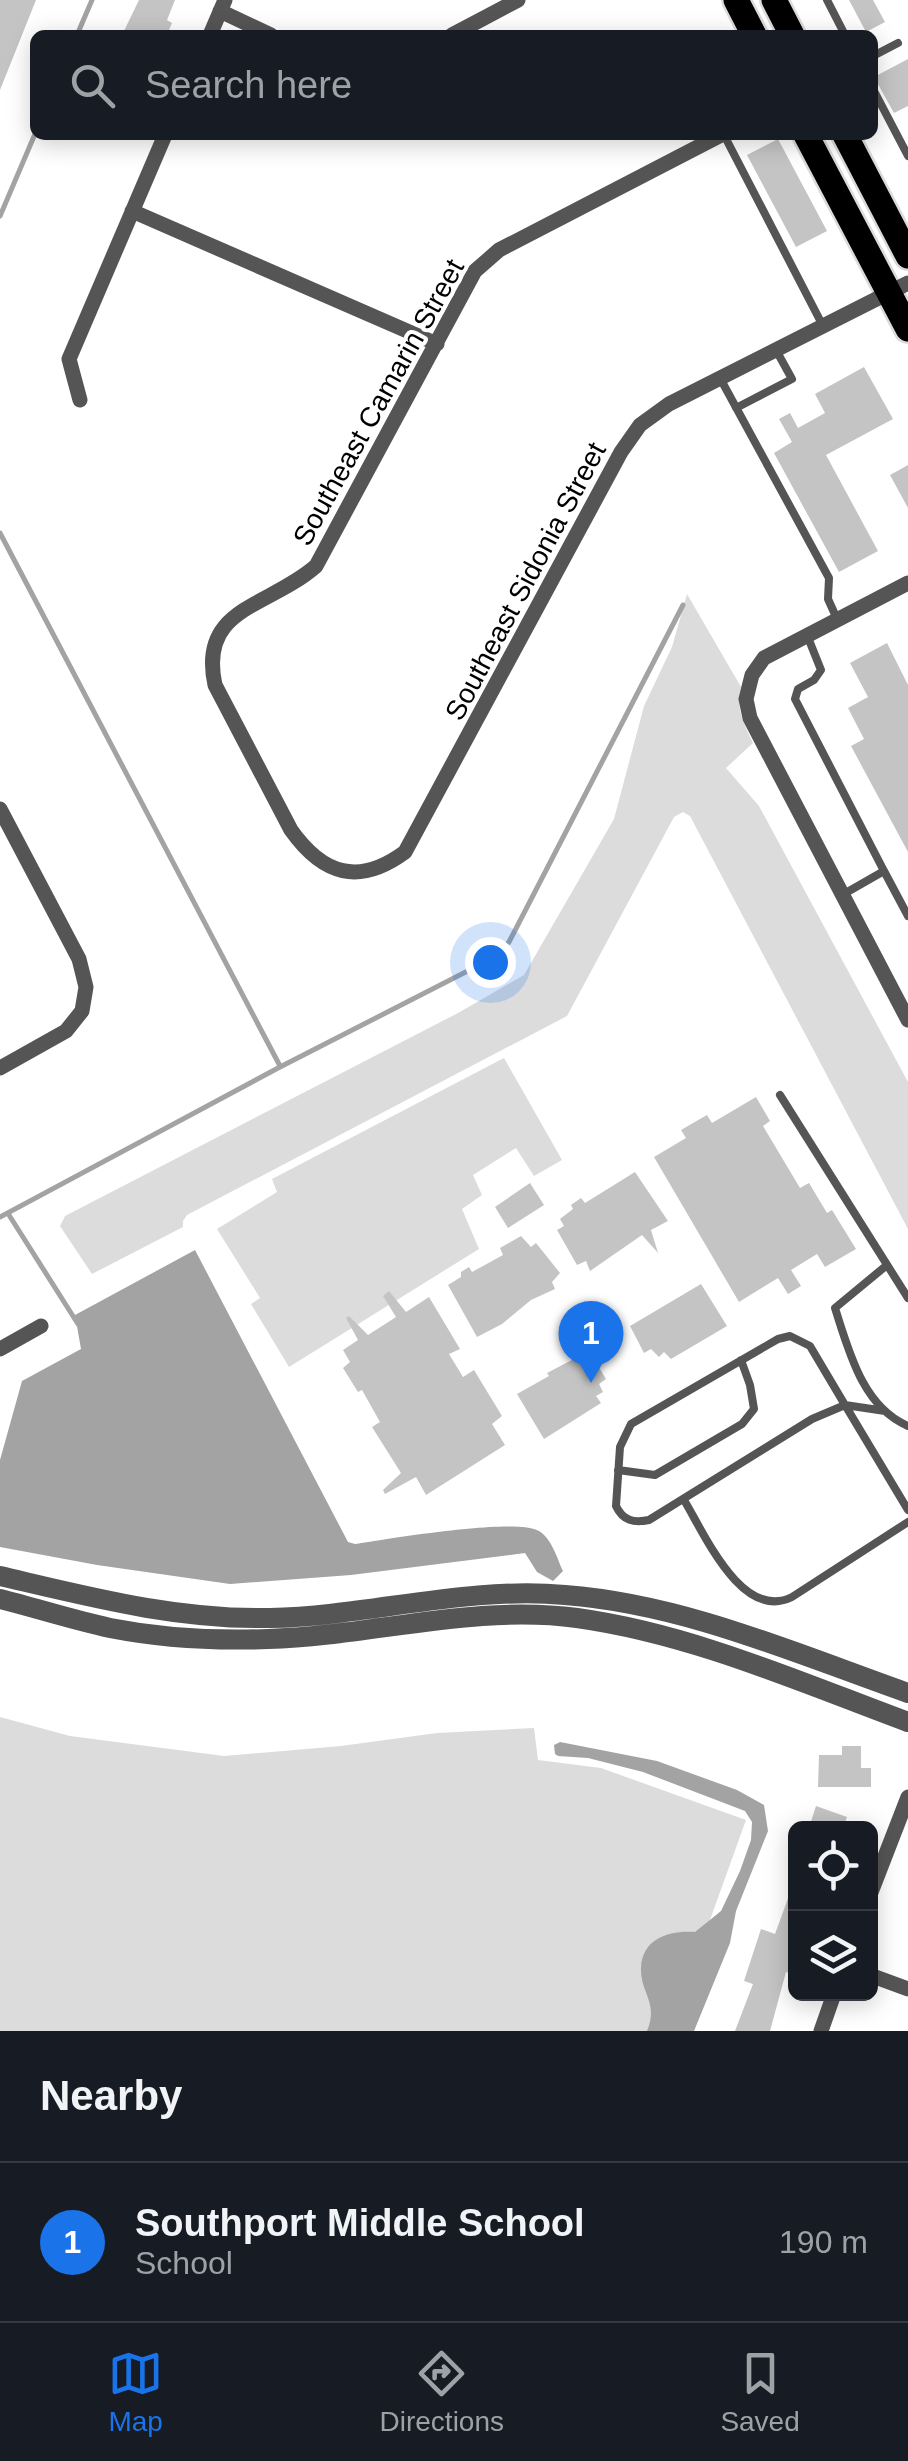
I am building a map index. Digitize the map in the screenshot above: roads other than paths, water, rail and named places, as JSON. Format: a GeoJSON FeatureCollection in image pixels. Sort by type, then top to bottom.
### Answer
{"type":"FeatureCollection","features":[{"type":"Feature","properties":{"kind":"main road"},"geometry":{"type":"LineString","coordinates":[[736,0],[751,30]]}},
{"type":"Feature","properties":{"kind":"main road"},"geometry":{"type":"LineString","coordinates":[[774,0],[789,30]]}},
{"type":"Feature","properties":{"kind":"main road"},"geometry":{"type":"LineString","coordinates":[[809,140],[898,288],[908,329]]}},
{"type":"Feature","properties":{"kind":"main road"},"geometry":{"type":"LineString","coordinates":[[848,140],[908,256]]}},
{"type":"Feature","properties":{"kind":"street"},"geometry":{"type":"LineString","coordinates":[[461,30],[518,0]]}},
{"type":"Feature","properties":{"kind":"street"},"geometry":{"type":"LineString","coordinates":[[212,30],[223,6],[263,30]]}},
{"type":"Feature","properties":{"kind":"street"},"geometry":{"type":"LineString","coordinates":[[80,400],[69,359],[163,140]]}},
{"type":"Feature","properties":{"kind":"street","name":"Southeast Camarin Street"},"geometry":{"type":"LineString","coordinates":[[330,868],[307,852],[291,830],[215,685],[210,662],[213,643],[224,624],[296,584],[316,566],[475,271],[499,250],[712,140]]}},
{"type":"Feature","properties":{"kind":"street"},"geometry":{"type":"LineString","coordinates":[[132,211],[437,344]]}},
{"type":"Feature","properties":{"kind":"street","name":"Southeast Sidonia Street"},"geometry":{"type":"LineString","coordinates":[[330,868],[368,871],[405,852],[621,452],[640,425],[669,404],[898,288]]}},
{"type":"Feature","properties":{"kind":"street"},"geometry":{"type":"LineString","coordinates":[[908,583],[764,658],[752,675],[746,699],[750,718],[908,1020]]}},
{"type":"Feature","properties":{"kind":"street"},"geometry":{"type":"LineString","coordinates":[[0,809],[79,959],[86,987],[82,1011],[66,1031],[0,1068]]}},
{"type":"Feature","properties":{"kind":"street"},"geometry":{"type":"LineString","coordinates":[[0,1348],[41,1326]]}},
{"type":"Feature","properties":{"kind":"street"},"geometry":{"type":"LineString","coordinates":[[0,1576],[110,1602],[212,1617],[273,1618],[460,1595],[578,1596],[659,1610],[710,1624],[908,1693]]}},
{"type":"Feature","properties":{"kind":"street"},"geometry":{"type":"LineString","coordinates":[[460,1595],[464,1619]]}},
{"type":"Feature","properties":{"kind":"street"},"geometry":{"type":"LineString","coordinates":[[0,1599],[110,1628],[210,1639],[268,1640],[357,1633],[508,1615],[576,1618],[706,1647],[908,1722]]}},
{"type":"Feature","properties":{"kind":"street"},"geometry":{"type":"LineString","coordinates":[[210,1639],[212,1617]]}},
{"type":"Feature","properties":{"kind":"street"},"geometry":{"type":"LineString","coordinates":[[706,1647],[710,1624]]}},
{"type":"Feature","properties":{"kind":"street"},"geometry":{"type":"LineString","coordinates":[[878,1874],[908,1797]]}},
{"type":"Feature","properties":{"kind":"street"},"geometry":{"type":"LineString","coordinates":[[878,1978],[908,1989]]}},
{"type":"Feature","properties":{"kind":"street"},"geometry":{"type":"LineString","coordinates":[[821,2031],[832,2001]]}},
{"type":"Feature","properties":{"kind":"lane"},"geometry":{"type":"LineString","coordinates":[[827,0],[842,30]]}},
{"type":"Feature","properties":{"kind":"lane"},"geometry":{"type":"LineString","coordinates":[[878,53],[898,43]]}},
{"type":"Feature","properties":{"kind":"lane"},"geometry":{"type":"LineString","coordinates":[[878,98],[908,156]]}},
{"type":"Feature","properties":{"kind":"lane"},"geometry":{"type":"LineString","coordinates":[[725,140],[823,326]]}},
{"type":"Feature","properties":{"kind":"lane"},"geometry":{"type":"LineString","coordinates":[[736,408],[792,379],[776,350]]}},
{"type":"Feature","properties":{"kind":"lane"},"geometry":{"type":"LineString","coordinates":[[720,378],[829,578],[828,599],[837,620]]}},
{"type":"Feature","properties":{"kind":"lane"},"geometry":{"type":"LineString","coordinates":[[807,636],[821,670],[814,680],[798,689],[795,699],[908,916]]}},
{"type":"Feature","properties":{"kind":"lane"},"geometry":{"type":"LineString","coordinates":[[842,894],[884,871]]}},
{"type":"Feature","properties":{"kind":"lane"},"geometry":{"type":"LineString","coordinates":[[780,1095],[908,1298]]}},
{"type":"Feature","properties":{"kind":"lane"},"geometry":{"type":"LineString","coordinates":[[887,1266],[835,1308],[855,1370],[890,1418],[908,1426]]}},
{"type":"Feature","properties":{"kind":"lane"},"geometry":{"type":"LineString","coordinates":[[884,1411],[845,1405],[812,1420],[650,1520],[626,1518],[616,1506],[620,1447],[631,1424],[778,1339],[790,1336],[810,1346],[845,1405],[908,1510]]}},
{"type":"Feature","properties":{"kind":"lane"},"geometry":{"type":"LineString","coordinates":[[618,1470],[655,1475],[742,1424],[754,1410],[741,1360]]}},
{"type":"Feature","properties":{"kind":"lane"},"geometry":{"type":"LineString","coordinates":[[684,1500],[732,1578],[752,1596],[775,1602],[792,1598],[908,1522]]}},
{"type":"Feature","properties":{"kind":"waterway"},"geometry":{"type":"LineString","coordinates":[[79,30],[92,0]]}},
{"type":"Feature","properties":{"kind":"waterway"},"geometry":{"type":"LineString","coordinates":[[0,216],[32,140]]}},
{"type":"Feature","properties":{"kind":"waterway"},"geometry":{"type":"LineString","coordinates":[[0,533],[280,1066]]}},
{"type":"Feature","properties":{"kind":"waterway"},"geometry":{"type":"LineString","coordinates":[[0,1217],[495,957],[509,942],[683,605]]}},
{"type":"Feature","properties":{"kind":"waterway"},"geometry":{"type":"LineString","coordinates":[[9,1215],[78,1324]]}},
{"type":"Feature","properties":{"kind":"place","name":"Southport Middle School"},"geometry":{"type":"Point","coordinates":[591,1383]}}]}
